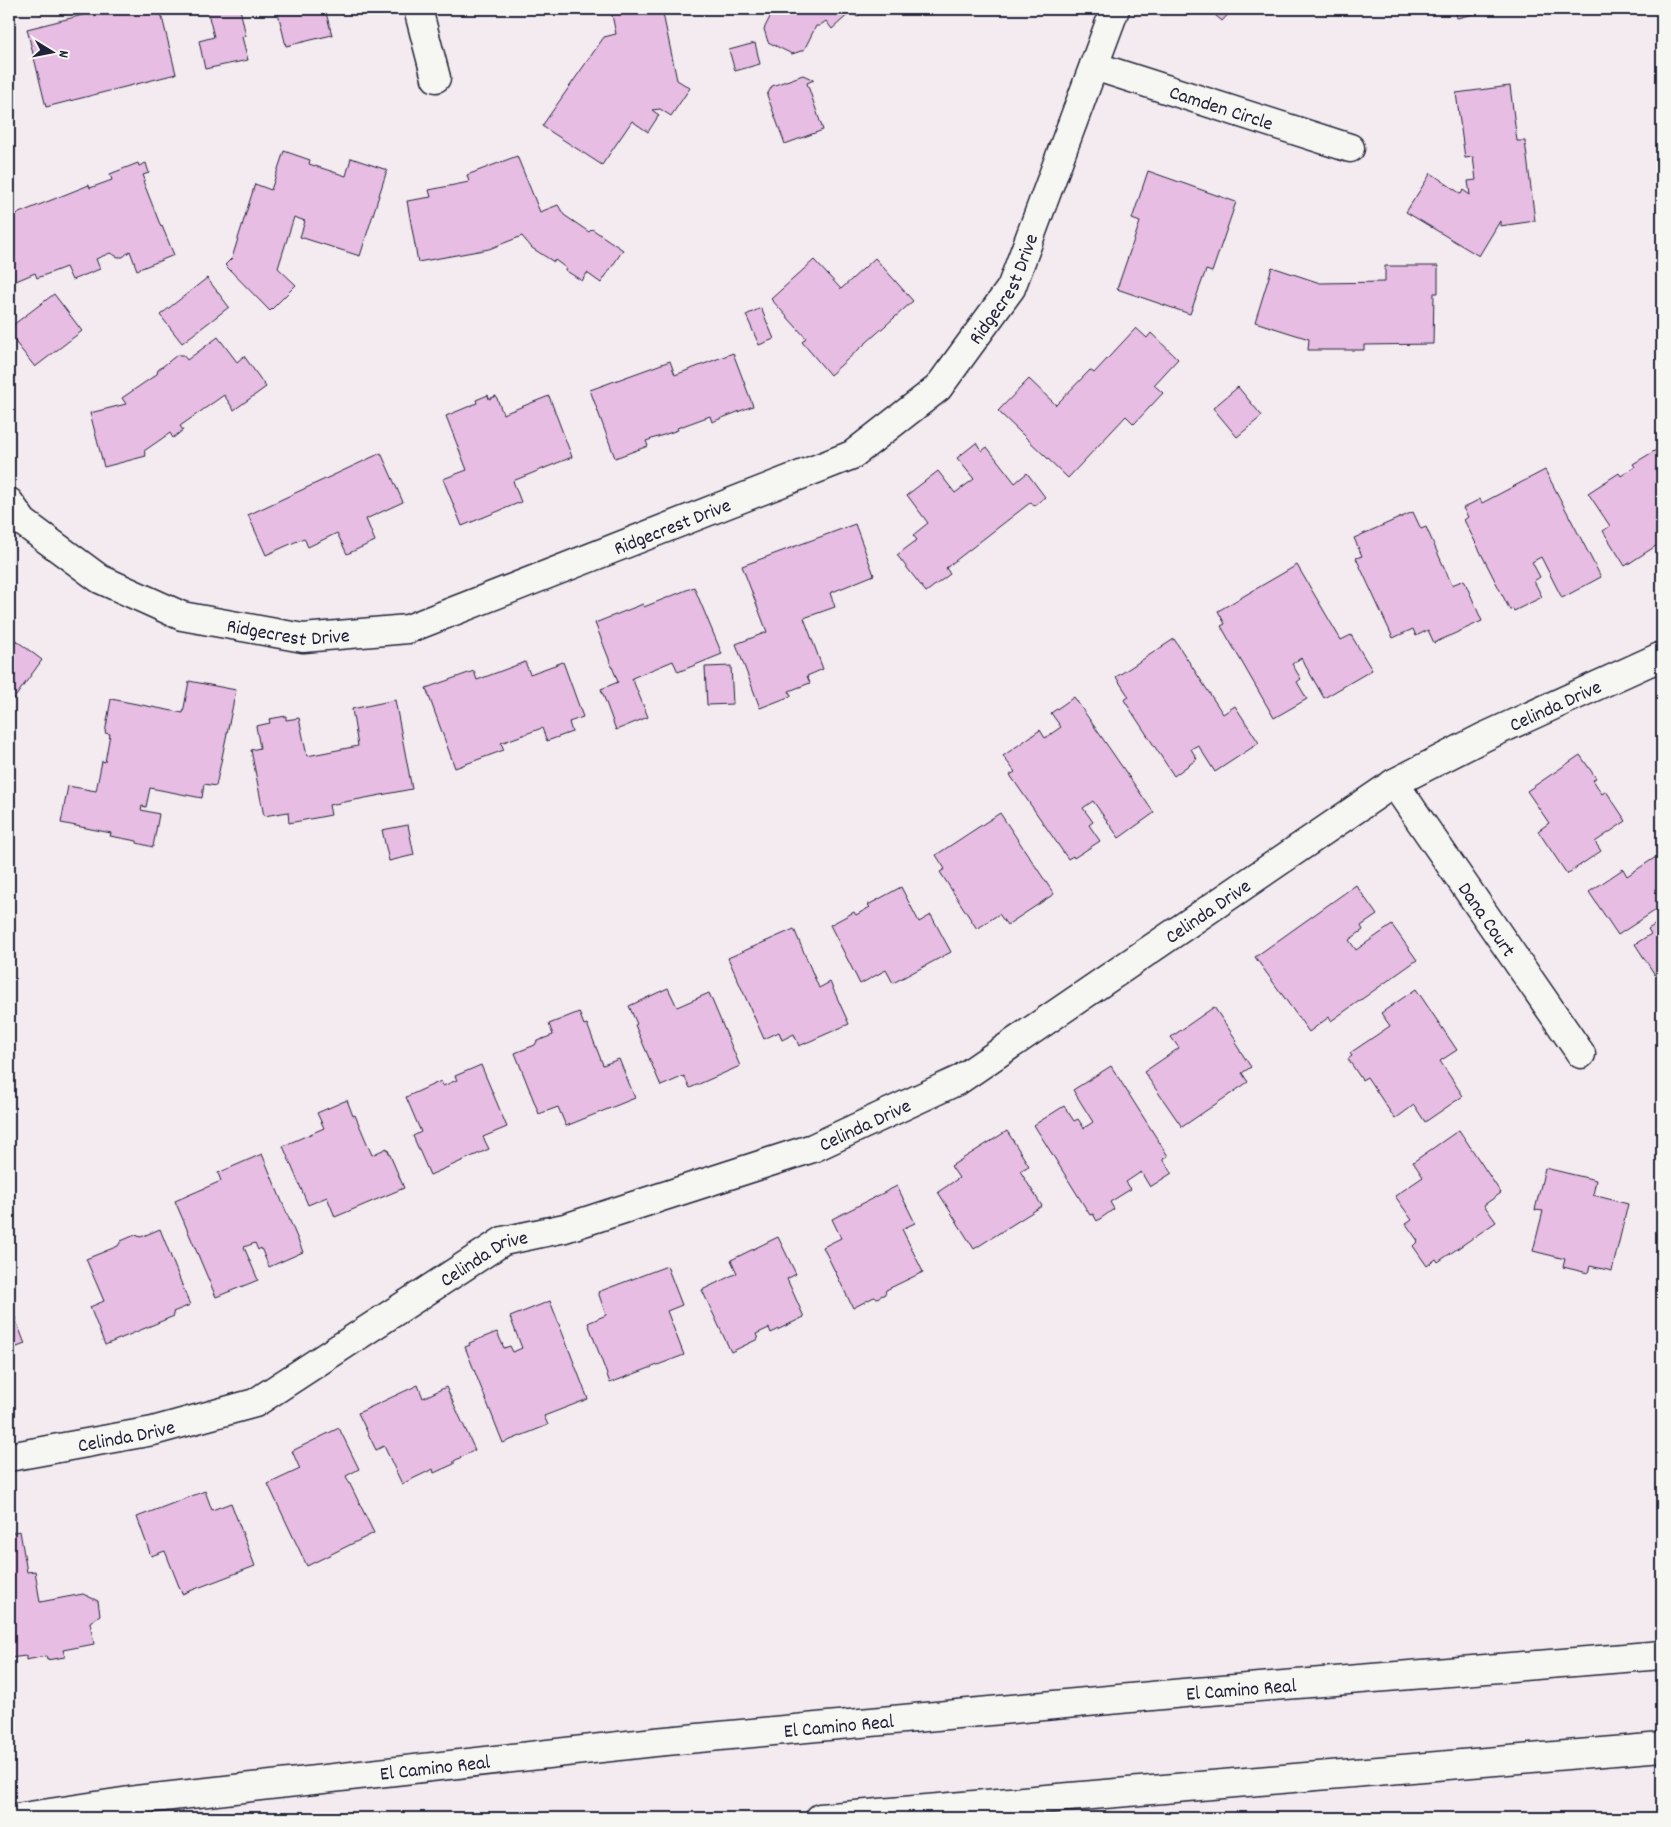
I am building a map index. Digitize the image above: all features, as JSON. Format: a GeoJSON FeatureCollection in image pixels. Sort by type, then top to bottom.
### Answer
{"type":"FeatureCollection","features":[{"type":"Feature","properties":{"kind":"street"},"geometry":{"type":"LineString","coordinates":[[418,9],[436,78]]}},
{"type":"Feature","properties":{"kind":"street","name":"Ridgecrest Drive"},"geometry":{"type":"LineString","coordinates":[[9,502],[22,522],[100,579],[182,616],[302,638],[408,629],[852,455],[938,388],[1011,288],[1115,9]]}},
{"type":"Feature","properties":{"kind":"street","name":"Camden Circle"},"geometry":{"type":"LineString","coordinates":[[1094,66],[1350,148]]}},
{"type":"Feature","properties":{"kind":"street","name":"Celinda Drive"},"geometry":{"type":"LineString","coordinates":[[9,1457],[153,1431],[256,1403],[503,1241],[566,1228],[814,1148],[959,1080],[1394,783],[1484,737],[1662,656]]}},
{"type":"Feature","properties":{"kind":"street","name":"Dana Court"},"geometry":{"type":"LineString","coordinates":[[1394,783],[1581,1054]]}},
{"type":"Feature","properties":{"kind":"street","name":"El Camino Real"},"geometry":{"type":"LineString","coordinates":[[16,1818],[136,1800],[655,1742],[1184,1693],[1662,1655]]}},
{"type":"Feature","properties":{"kind":"street"},"geometry":{"type":"LineString","coordinates":[[820,1818],[1662,1747]]}},
{"type":"Feature","properties":{"kind":"building"},"geometry":{"type":"Polygon","coordinates":[[[85,9],[160,9],[176,74],[46,107],[27,29],[87,14],[85,9]]]}},
{"type":"Feature","properties":{"kind":"building"},"geometry":{"type":"Polygon","coordinates":[[[207,9],[240,9],[246,36],[242,37],[248,60],[205,69],[199,41],[214,37],[207,9]]]}},
{"type":"Feature","properties":{"kind":"building"},"geometry":{"type":"Polygon","coordinates":[[[277,9],[325,9],[332,35],[286,46],[277,9]]]}},
{"type":"Feature","properties":{"kind":"building"},"geometry":{"type":"Polygon","coordinates":[[[662,9],[677,80],[690,88],[671,116],[660,109],[652,110],[659,115],[648,132],[632,121],[602,165],[542,126],[604,37],[616,34],[611,10],[662,9]]]}},
{"type":"Feature","properties":{"kind":"building"},"geometry":{"type":"Polygon","coordinates":[[[774,9],[866,9],[857,17],[851,12],[832,29],[826,21],[816,26],[804,50],[792,54],[768,42],[764,29],[774,9]]]}},
{"type":"Feature","properties":{"kind":"building"},"geometry":{"type":"Polygon","coordinates":[[[1208,9],[1233,9],[1222,21],[1208,9]]]}},
{"type":"Feature","properties":{"kind":"building"},"geometry":{"type":"Polygon","coordinates":[[[1455,9],[1494,9],[1457,18],[1455,9]]]}},
{"type":"Feature","properties":{"kind":"building"},"geometry":{"type":"Polygon","coordinates":[[[755,43],[760,64],[735,71],[729,50],[755,43]]]}},
{"type":"Feature","properties":{"kind":"building"},"geometry":{"type":"Polygon","coordinates":[[[803,75],[814,80],[807,83],[823,130],[785,144],[767,95],[772,86],[803,75]]]}},
{"type":"Feature","properties":{"kind":"building"},"geometry":{"type":"Polygon","coordinates":[[[1510,86],[1517,141],[1525,141],[1535,221],[1500,226],[1500,221],[1479,256],[1406,212],[1431,173],[1461,194],[1463,190],[1470,195],[1468,181],[1476,180],[1473,157],[1465,158],[1456,93],[1510,86]]]}},
{"type":"Feature","properties":{"kind":"building"},"geometry":{"type":"Polygon","coordinates":[[[284,151],[310,160],[309,164],[346,176],[351,158],[387,170],[360,256],[300,237],[305,221],[294,217],[278,268],[296,285],[270,311],[225,265],[232,258],[255,184],[271,190],[284,151]]]}},
{"type":"Feature","properties":{"kind":"building"},"geometry":{"type":"Polygon","coordinates":[[[517,156],[540,212],[558,205],[564,215],[589,232],[592,229],[623,250],[601,283],[587,273],[582,281],[565,270],[566,268],[555,260],[554,262],[532,248],[522,236],[489,249],[418,262],[407,201],[431,197],[429,190],[469,182],[467,175],[517,156]]]}},
{"type":"Feature","properties":{"kind":"building"},"geometry":{"type":"Polygon","coordinates":[[[138,163],[139,166],[146,163],[149,173],[143,175],[145,180],[143,181],[174,255],[137,270],[130,251],[123,257],[110,253],[96,259],[100,269],[72,280],[66,267],[37,278],[35,273],[9,284],[9,217],[89,185],[90,188],[112,180],[110,174],[138,163]]]}},
{"type":"Feature","properties":{"kind":"building"},"geometry":{"type":"Polygon","coordinates":[[[1148,171],[1236,202],[1212,272],[1206,270],[1190,314],[1117,289],[1140,222],[1132,219],[1148,171]]]}},
{"type":"Feature","properties":{"kind":"building"},"geometry":{"type":"Polygon","coordinates":[[[875,258],[913,301],[830,375],[802,342],[806,338],[771,299],[814,260],[841,289],[875,258]]]}},
{"type":"Feature","properties":{"kind":"building"},"geometry":{"type":"Polygon","coordinates":[[[1385,266],[1438,266],[1438,293],[1434,293],[1433,344],[1364,345],[1364,350],[1308,350],[1309,339],[1255,322],[1272,267],[1320,283],[1385,282],[1385,266]]]}},
{"type":"Feature","properties":{"kind":"building"},"geometry":{"type":"Polygon","coordinates":[[[207,278],[229,307],[182,343],[160,315],[207,278]]]}},
{"type":"Feature","properties":{"kind":"building"},"geometry":{"type":"Polygon","coordinates":[[[54,294],[82,331],[35,367],[9,334],[9,328],[54,294]]]}},
{"type":"Feature","properties":{"kind":"building"},"geometry":{"type":"Polygon","coordinates":[[[761,308],[774,339],[759,345],[746,315],[761,308]]]}},
{"type":"Feature","properties":{"kind":"building"},"geometry":{"type":"Polygon","coordinates":[[[1136,328],[1147,338],[1151,333],[1178,359],[1154,385],[1163,393],[1134,424],[1126,416],[1068,478],[998,411],[1029,379],[1056,405],[1090,370],[1094,373],[1136,328]]]}},
{"type":"Feature","properties":{"kind":"building"},"geometry":{"type":"Polygon","coordinates":[[[218,337],[237,362],[244,356],[266,387],[234,410],[224,395],[180,426],[183,430],[173,438],[170,433],[144,451],[146,456],[104,467],[90,413],[126,404],[122,398],[157,374],[158,370],[177,355],[183,355],[187,360],[218,337]]]}},
{"type":"Feature","properties":{"kind":"building"},"geometry":{"type":"Polygon","coordinates":[[[733,353],[753,406],[712,422],[710,416],[677,428],[678,430],[646,441],[648,446],[615,458],[590,390],[670,361],[675,375],[733,353]]]}},
{"type":"Feature","properties":{"kind":"building"},"geometry":{"type":"Polygon","coordinates":[[[1238,387],[1262,416],[1237,437],[1213,408],[1238,387]]]}},
{"type":"Feature","properties":{"kind":"building"},"geometry":{"type":"Polygon","coordinates":[[[488,395],[489,399],[496,396],[503,414],[549,396],[572,457],[513,481],[521,502],[462,526],[443,479],[467,470],[446,416],[477,403],[476,400],[488,395]]]}},
{"type":"Feature","properties":{"kind":"building"},"geometry":{"type":"Polygon","coordinates":[[[976,443],[982,451],[987,447],[1015,483],[1027,473],[1045,497],[1034,506],[1031,502],[946,568],[950,574],[926,592],[897,555],[917,540],[913,535],[928,523],[907,495],[938,471],[955,493],[974,479],[957,458],[976,443]]]}},
{"type":"Feature","properties":{"kind":"building"},"geometry":{"type":"Polygon","coordinates":[[[1656,450],[1662,459],[1662,542],[1625,566],[1603,531],[1610,526],[1588,493],[1619,473],[1621,476],[1635,467],[1633,464],[1656,450]]]}},
{"type":"Feature","properties":{"kind":"building"},"geometry":{"type":"Polygon","coordinates":[[[381,453],[403,502],[366,519],[375,541],[347,554],[337,533],[308,547],[304,538],[266,555],[248,515],[381,453]]]}},
{"type":"Feature","properties":{"kind":"building"},"geometry":{"type":"Polygon","coordinates":[[[1545,470],[1601,577],[1562,598],[1541,557],[1532,562],[1540,577],[1534,581],[1542,597],[1514,611],[1513,609],[1510,610],[1464,520],[1468,517],[1463,508],[1480,499],[1482,503],[1545,470]]]}},
{"type":"Feature","properties":{"kind":"building"},"geometry":{"type":"Polygon","coordinates":[[[1413,512],[1421,529],[1426,527],[1452,585],[1464,580],[1482,621],[1434,643],[1428,630],[1416,636],[1413,629],[1393,638],[1356,558],[1362,556],[1354,538],[1413,512]]]}},
{"type":"Feature","properties":{"kind":"building"},"geometry":{"type":"Polygon","coordinates":[[[855,524],[874,575],[830,593],[835,607],[804,618],[823,669],[807,676],[810,683],[789,691],[791,696],[760,708],[736,644],[767,632],[742,566],[855,524]]]}},
{"type":"Feature","properties":{"kind":"building"},"geometry":{"type":"Polygon","coordinates":[[[1297,565],[1341,640],[1351,635],[1372,670],[1324,698],[1301,658],[1292,664],[1301,679],[1297,682],[1307,699],[1274,718],[1221,626],[1225,624],[1218,611],[1297,565]]]}},
{"type":"Feature","properties":{"kind":"building"},"geometry":{"type":"Polygon","coordinates":[[[694,587],[722,654],[678,672],[673,661],[632,678],[648,717],[616,730],[601,689],[618,682],[595,623],[643,604],[644,607],[694,587]]]}},
{"type":"Feature","properties":{"kind":"building"},"geometry":{"type":"Polygon","coordinates":[[[9,635],[42,660],[13,700],[9,697],[9,635]]]}},
{"type":"Feature","properties":{"kind":"building"},"geometry":{"type":"Polygon","coordinates":[[[1174,639],[1223,714],[1235,706],[1259,743],[1215,772],[1198,745],[1191,749],[1197,759],[1174,776],[1124,700],[1129,697],[1116,677],[1174,639]]]}},
{"type":"Feature","properties":{"kind":"building"},"geometry":{"type":"Polygon","coordinates":[[[525,662],[530,674],[563,662],[583,717],[569,722],[572,732],[547,741],[542,728],[501,743],[504,750],[455,768],[426,688],[474,671],[477,680],[525,662]]]}},
{"type":"Feature","properties":{"kind":"building"},"geometry":{"type":"Polygon","coordinates":[[[731,666],[733,704],[707,705],[705,667],[731,666]]]}},
{"type":"Feature","properties":{"kind":"building"},"geometry":{"type":"Polygon","coordinates":[[[189,681],[236,690],[216,786],[204,784],[202,798],[150,788],[146,807],[142,806],[141,810],[159,814],[153,847],[137,843],[137,841],[110,836],[111,833],[61,823],[68,786],[96,791],[102,761],[105,762],[110,734],[105,733],[111,699],[183,713],[189,681]]]}},
{"type":"Feature","properties":{"kind":"building"},"geometry":{"type":"Polygon","coordinates":[[[1074,697],[1154,813],[1119,838],[1093,801],[1083,808],[1093,822],[1089,825],[1100,841],[1074,858],[1073,856],[1068,859],[1010,775],[1015,772],[1003,756],[1040,730],[1045,738],[1061,727],[1051,713],[1074,697]]]}},
{"type":"Feature","properties":{"kind":"building"},"geometry":{"type":"Polygon","coordinates":[[[395,700],[412,789],[329,805],[331,815],[289,823],[288,812],[264,816],[251,750],[260,748],[256,726],[270,723],[269,719],[286,716],[286,720],[299,718],[307,756],[358,746],[352,709],[395,700]]]}},
{"type":"Feature","properties":{"kind":"building"},"geometry":{"type":"Polygon","coordinates":[[[1580,755],[1596,778],[1593,780],[1602,794],[1606,791],[1626,821],[1595,842],[1601,851],[1567,874],[1538,831],[1549,823],[1527,791],[1580,755]]]}},
{"type":"Feature","properties":{"kind":"building"},"geometry":{"type":"Polygon","coordinates":[[[1000,813],[1054,894],[1007,925],[999,914],[977,929],[940,872],[945,869],[936,855],[1000,813]]]}},
{"type":"Feature","properties":{"kind":"building"},"geometry":{"type":"Polygon","coordinates":[[[408,825],[414,855],[389,861],[382,830],[408,825]]]}},
{"type":"Feature","properties":{"kind":"building"},"geometry":{"type":"Polygon","coordinates":[[[1662,853],[1662,920],[1656,910],[1618,935],[1589,892],[1623,869],[1627,876],[1662,853]]]}},
{"type":"Feature","properties":{"kind":"building"},"geometry":{"type":"Polygon","coordinates":[[[1356,885],[1377,915],[1361,926],[1363,930],[1349,940],[1356,950],[1392,925],[1417,960],[1331,1021],[1329,1017],[1309,1032],[1255,957],[1356,885]]]}},
{"type":"Feature","properties":{"kind":"building"},"geometry":{"type":"Polygon","coordinates":[[[901,887],[919,922],[931,915],[951,952],[893,983],[886,970],[860,984],[830,925],[854,912],[856,915],[870,907],[868,905],[901,887]]]}},
{"type":"Feature","properties":{"kind":"building"},"geometry":{"type":"Polygon","coordinates":[[[1662,920],[1662,971],[1655,975],[1635,944],[1651,934],[1648,929],[1662,920]]]}},
{"type":"Feature","properties":{"kind":"building"},"geometry":{"type":"Polygon","coordinates":[[[794,929],[819,988],[830,982],[849,1024],[799,1046],[794,1034],[782,1040],[779,1032],[764,1039],[728,958],[794,929]]]}},
{"type":"Feature","properties":{"kind":"building"},"geometry":{"type":"Polygon","coordinates":[[[668,988],[677,1007],[709,993],[740,1066],[690,1088],[684,1076],[661,1086],[629,1006],[668,988]]]}},
{"type":"Feature","properties":{"kind":"building"},"geometry":{"type":"Polygon","coordinates":[[[1416,989],[1457,1050],[1440,1061],[1463,1096],[1425,1122],[1414,1105],[1395,1119],[1367,1077],[1362,1080],[1348,1059],[1352,1056],[1350,1053],[1390,1026],[1381,1013],[1416,989]]]}},
{"type":"Feature","properties":{"kind":"building"},"geometry":{"type":"Polygon","coordinates":[[[1214,1007],[1237,1041],[1235,1043],[1251,1067],[1242,1073],[1248,1082],[1182,1127],[1144,1072],[1179,1048],[1171,1037],[1214,1007]]]}},
{"type":"Feature","properties":{"kind":"building"},"geometry":{"type":"Polygon","coordinates":[[[579,1012],[584,1025],[587,1024],[603,1065],[619,1059],[635,1098],[566,1126],[558,1107],[539,1114],[515,1053],[553,1035],[549,1024],[579,1012]]]}},
{"type":"Feature","properties":{"kind":"building"},"geometry":{"type":"Polygon","coordinates":[[[481,1065],[507,1127],[483,1137],[489,1149],[430,1175],[413,1136],[421,1132],[406,1097],[441,1081],[443,1086],[457,1080],[455,1076],[481,1065]]]}},
{"type":"Feature","properties":{"kind":"building"},"geometry":{"type":"Polygon","coordinates":[[[1111,1066],[1168,1156],[1163,1159],[1172,1173],[1150,1187],[1141,1172],[1126,1182],[1131,1189],[1110,1202],[1114,1209],[1097,1221],[1093,1214],[1090,1215],[1034,1125],[1064,1106],[1074,1121],[1078,1119],[1084,1128],[1093,1122],[1073,1090],[1111,1066]]]}},
{"type":"Feature","properties":{"kind":"building"},"geometry":{"type":"Polygon","coordinates":[[[347,1100],[372,1155],[387,1148],[404,1188],[335,1217],[327,1197],[308,1205],[283,1146],[324,1128],[317,1113],[347,1100]]]}},
{"type":"Feature","properties":{"kind":"building"},"geometry":{"type":"Polygon","coordinates":[[[1459,1130],[1501,1193],[1484,1205],[1496,1222],[1438,1262],[1436,1259],[1427,1266],[1413,1246],[1418,1241],[1406,1224],[1412,1220],[1395,1196],[1423,1177],[1413,1162],[1459,1130]]]}},
{"type":"Feature","properties":{"kind":"building"},"geometry":{"type":"Polygon","coordinates":[[[1007,1131],[1029,1166],[1020,1171],[1042,1206],[974,1249],[938,1192],[959,1178],[951,1166],[1007,1131]]]}},
{"type":"Feature","properties":{"kind":"building"},"geometry":{"type":"Polygon","coordinates":[[[262,1154],[303,1252],[269,1267],[261,1248],[258,1250],[255,1243],[244,1247],[258,1280],[216,1297],[175,1201],[221,1181],[218,1173],[262,1154]]]}},
{"type":"Feature","properties":{"kind":"building"},"geometry":{"type":"Polygon","coordinates":[[[1545,1168],[1596,1180],[1593,1195],[1628,1204],[1612,1271],[1590,1266],[1588,1273],[1563,1267],[1565,1259],[1533,1251],[1543,1211],[1535,1210],[1545,1168]]]}},
{"type":"Feature","properties":{"kind":"building"},"geometry":{"type":"Polygon","coordinates":[[[897,1186],[915,1223],[902,1229],[923,1272],[886,1290],[885,1294],[877,1298],[874,1297],[853,1308],[823,1247],[841,1238],[832,1219],[897,1186]]]}},
{"type":"Feature","properties":{"kind":"building"},"geometry":{"type":"Polygon","coordinates":[[[160,1229],[190,1305],[173,1312],[174,1316],[105,1345],[90,1307],[104,1301],[86,1259],[118,1246],[121,1241],[135,1235],[141,1237],[160,1229]]]}},
{"type":"Feature","properties":{"kind":"building"},"geometry":{"type":"Polygon","coordinates":[[[778,1237],[796,1274],[787,1279],[804,1317],[771,1333],[769,1328],[756,1334],[758,1339],[731,1352],[702,1290],[737,1273],[731,1260],[778,1237]]]}},
{"type":"Feature","properties":{"kind":"building"},"geometry":{"type":"Polygon","coordinates":[[[667,1266],[682,1305],[667,1311],[684,1355],[610,1383],[588,1323],[606,1315],[598,1292],[667,1266]]]}},
{"type":"Feature","properties":{"kind":"building"},"geometry":{"type":"Polygon","coordinates":[[[550,1301],[588,1399],[544,1416],[548,1425],[503,1443],[465,1347],[470,1345],[469,1343],[497,1332],[504,1348],[510,1346],[513,1352],[522,1348],[510,1317],[550,1301]]]}},
{"type":"Feature","properties":{"kind":"building"},"geometry":{"type":"Polygon","coordinates":[[[9,1302],[25,1344],[9,1350],[9,1302]]]}},
{"type":"Feature","properties":{"kind":"building"},"geometry":{"type":"Polygon","coordinates":[[[418,1385],[423,1398],[446,1387],[475,1450],[454,1461],[454,1464],[434,1473],[433,1469],[402,1484],[384,1446],[376,1450],[358,1413],[418,1385]]]}},
{"type":"Feature","properties":{"kind":"building"},"geometry":{"type":"Polygon","coordinates":[[[339,1428],[359,1469],[346,1476],[374,1533],[307,1566],[268,1484],[300,1469],[292,1451],[339,1428]]]}},
{"type":"Feature","properties":{"kind":"building"},"geometry":{"type":"Polygon","coordinates":[[[205,1491],[212,1510],[231,1503],[255,1566],[182,1594],[165,1551],[151,1556],[137,1517],[205,1491]]]}},
{"type":"Feature","properties":{"kind":"building"},"geometry":{"type":"Polygon","coordinates":[[[20,1531],[27,1572],[35,1571],[40,1602],[83,1594],[98,1601],[100,1615],[90,1622],[94,1644],[63,1650],[65,1657],[47,1660],[46,1656],[26,1660],[26,1656],[9,1658],[9,1533],[20,1531]]]}}]}
